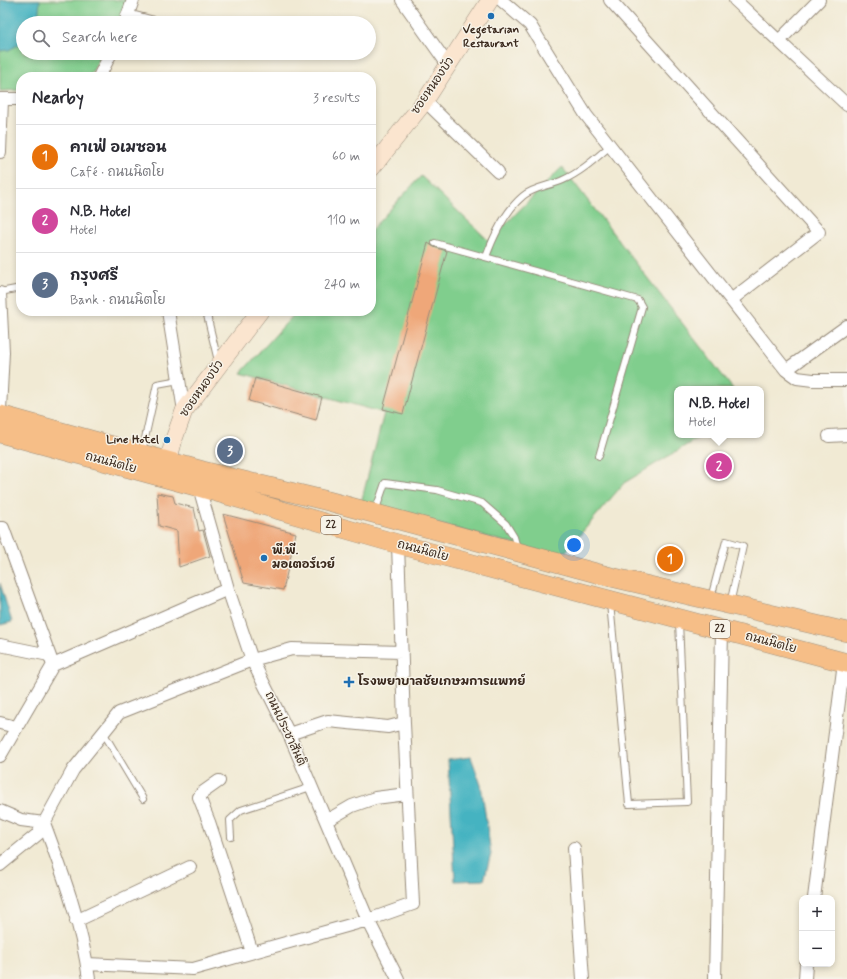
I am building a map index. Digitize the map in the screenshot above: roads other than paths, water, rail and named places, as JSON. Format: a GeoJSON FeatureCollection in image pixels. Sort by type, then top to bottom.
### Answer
{"type":"FeatureCollection","features":[{"type":"Feature","properties":{"kind":"main road","name":"ถนนนิตโย"},"geometry":{"type":"LineString","coordinates":[[0,415],[141,453],[166,469]]}},
{"type":"Feature","properties":{"kind":"main road","name":"ถนนนิตโย"},"geometry":{"type":"LineString","coordinates":[[0,433],[166,469],[201,479],[398,544],[845,662]]}},
{"type":"Feature","properties":{"kind":"main road","name":"ถนนนิตโย"},"geometry":{"type":"LineString","coordinates":[[201,479],[375,514],[611,577],[847,632]]}},
{"type":"Feature","properties":{"kind":"main road"},"geometry":{"type":"LineString","coordinates":[[464,561],[470,539]]}},
{"type":"Feature","properties":{"kind":"street"},"geometry":{"type":"LineString","coordinates":[[127,16],[133,0]]}},
{"type":"Feature","properties":{"kind":"street"},"geometry":{"type":"LineString","coordinates":[[402,0],[448,65]]}},
{"type":"Feature","properties":{"kind":"street","name":"ซอยหนองบัว"},"geometry":{"type":"LineString","coordinates":[[376,163],[425,101],[490,0]]}},
{"type":"Feature","properties":{"kind":"street"},"geometry":{"type":"LineString","coordinates":[[500,0],[530,25],[586,115],[786,370],[797,378],[813,380],[847,380]]}},
{"type":"Feature","properties":{"kind":"street"},"geometry":{"type":"LineString","coordinates":[[610,0],[819,232],[731,300]]}},
{"type":"Feature","properties":{"kind":"street"},"geometry":{"type":"LineString","coordinates":[[735,0],[847,105]]}},
{"type":"Feature","properties":{"kind":"street"},"geometry":{"type":"LineString","coordinates":[[780,41],[819,0]]}},
{"type":"Feature","properties":{"kind":"street"},"geometry":{"type":"LineString","coordinates":[[104,72],[109,60]]}},
{"type":"Feature","properties":{"kind":"street"},"geometry":{"type":"LineString","coordinates":[[0,152],[1,100],[16,99]]}},
{"type":"Feature","properties":{"kind":"street"},"geometry":{"type":"LineString","coordinates":[[425,101],[498,172]]}},
{"type":"Feature","properties":{"kind":"street"},"geometry":{"type":"LineString","coordinates":[[0,292],[2,351],[0,410]]}},
{"type":"Feature","properties":{"kind":"street"},"geometry":{"type":"LineString","coordinates":[[169,316],[184,411]]}},
{"type":"Feature","properties":{"kind":"street","name":"ซอยหนองบัว"},"geometry":{"type":"LineString","coordinates":[[166,469],[184,411],[256,316]]}},
{"type":"Feature","properties":{"kind":"street"},"geometry":{"type":"LineString","coordinates":[[786,370],[847,326]]}},
{"type":"Feature","properties":{"kind":"street"},"geometry":{"type":"LineString","coordinates":[[829,436],[847,435]]}},
{"type":"Feature","properties":{"kind":"street","name":"ถนนประชาสันติ"},"geometry":{"type":"LineString","coordinates":[[201,479],[228,589],[252,660],[289,734],[368,920],[398,979]]}},
{"type":"Feature","properties":{"kind":"street"},"geometry":{"type":"LineString","coordinates":[[0,528],[3,528],[51,660],[0,756]]}},
{"type":"Feature","properties":{"kind":"street"},"geometry":{"type":"LineString","coordinates":[[87,964],[193,969],[368,920],[413,904],[404,723],[398,544]]}},
{"type":"Feature","properties":{"kind":"street"},"geometry":{"type":"LineString","coordinates":[[0,645],[51,660],[228,589]]}},
{"type":"Feature","properties":{"kind":"street"},"geometry":{"type":"LineString","coordinates":[[715,979],[722,630]]}},
{"type":"Feature","properties":{"kind":"street"},"geometry":{"type":"LineString","coordinates":[[0,865],[38,834],[73,770],[119,713],[252,660],[292,649],[402,652]]}},
{"type":"Feature","properties":{"kind":"street"},"geometry":{"type":"LineString","coordinates":[[814,895],[845,662]]}},
{"type":"Feature","properties":{"kind":"street"},"geometry":{"type":"LineString","coordinates":[[289,734],[328,722],[388,727],[404,723]]}},
{"type":"Feature","properties":{"kind":"street"},"geometry":{"type":"LineString","coordinates":[[0,723],[16,727]]}},
{"type":"Feature","properties":{"kind":"street"},"geometry":{"type":"LineString","coordinates":[[219,781],[202,793],[199,797],[209,822],[252,952]]}},
{"type":"Feature","properties":{"kind":"street"},"geometry":{"type":"LineString","coordinates":[[326,821],[352,806],[375,798],[408,794]]}},
{"type":"Feature","properties":{"kind":"street"},"geometry":{"type":"LineString","coordinates":[[0,811],[21,820],[44,823]]}},
{"type":"Feature","properties":{"kind":"street"},"geometry":{"type":"LineString","coordinates":[[44,823],[68,888],[87,964],[89,979]]}},
{"type":"Feature","properties":{"kind":"street"},"geometry":{"type":"LineString","coordinates":[[574,848],[583,979]]}},
{"type":"Feature","properties":{"kind":"street"},"geometry":{"type":"LineString","coordinates":[[76,921],[190,867]]}},
{"type":"Feature","properties":{"kind":"street"},"geometry":{"type":"LineString","coordinates":[[806,967],[806,979]]}},
{"type":"Feature","properties":{"kind":"lane"},"geometry":{"type":"LineString","coordinates":[[486,256],[501,224],[513,207],[524,196],[535,190],[563,180],[578,172],[610,146]]}},
{"type":"Feature","properties":{"kind":"lane"},"geometry":{"type":"LineString","coordinates":[[435,243],[486,256],[638,300],[642,307],[599,456]]}},
{"type":"Feature","properties":{"kind":"lane"},"geometry":{"type":"LineString","coordinates":[[0,292],[16,289]]}},
{"type":"Feature","properties":{"kind":"lane"},"geometry":{"type":"LineString","coordinates":[[207,316],[218,365]]}},
{"type":"Feature","properties":{"kind":"lane"},"geometry":{"type":"LineString","coordinates":[[141,453],[157,384],[179,380]]}},
{"type":"Feature","properties":{"kind":"lane"},"geometry":{"type":"LineString","coordinates":[[375,514],[385,483],[437,490],[482,503],[506,524],[514,537],[518,551]]}},
{"type":"Feature","properties":{"kind":"lane"},"geometry":{"type":"LineString","coordinates":[[710,600],[726,541],[743,546],[730,605]]}},
{"type":"Feature","properties":{"kind":"lane"},"geometry":{"type":"LineString","coordinates":[[610,600],[629,804],[687,802],[679,618]]}},
{"type":"Feature","properties":{"kind":"lane"},"geometry":{"type":"LineString","coordinates":[[103,732],[143,799]]}},
{"type":"Feature","properties":{"kind":"lane"},"geometry":{"type":"LineString","coordinates":[[231,837],[230,820],[241,810],[311,787]]}},
{"type":"Feature","properties":{"kind":"water"},"geometry":{"type":"Polygon","coordinates":[[[0,0],[40,0],[38,16],[16,16],[16,46],[9,50],[0,51],[0,0]]]}},
{"type":"Feature","properties":{"kind":"water"},"geometry":{"type":"Polygon","coordinates":[[[0,583],[12,622],[0,625],[0,583]]]}},
{"type":"Feature","properties":{"kind":"water"},"geometry":{"type":"Polygon","coordinates":[[[471,757],[481,785],[491,854],[484,880],[455,881],[448,760],[471,757]]]}},
{"type":"Feature","properties":{"kind":"place","name":"Vegetarian Restaurant"},"geometry":{"type":"Point","coordinates":[491,16]}},
{"type":"Feature","properties":{"kind":"place","name":"Line Hotel"},"geometry":{"type":"Point","coordinates":[167,440]}},
{"type":"Feature","properties":{"kind":"place","name":"กรุงศรี"},"geometry":{"type":"Point","coordinates":[230,451]}},
{"type":"Feature","properties":{"kind":"place","name":"N.B. Hotel"},"geometry":{"type":"Point","coordinates":[719,466]}},
{"type":"Feature","properties":{"kind":"place","name":"พี.พี. มอเตอร์เวย์"},"geometry":{"type":"Point","coordinates":[264,558]}},
{"type":"Feature","properties":{"kind":"place","name":"คาเฟ่ อเมซอน"},"geometry":{"type":"Point","coordinates":[670,559]}},
{"type":"Feature","properties":{"kind":"place","name":"โรงพยาบาลชัยเกษมการแพทย์"},"geometry":{"type":"Point","coordinates":[349,682]}}]}
